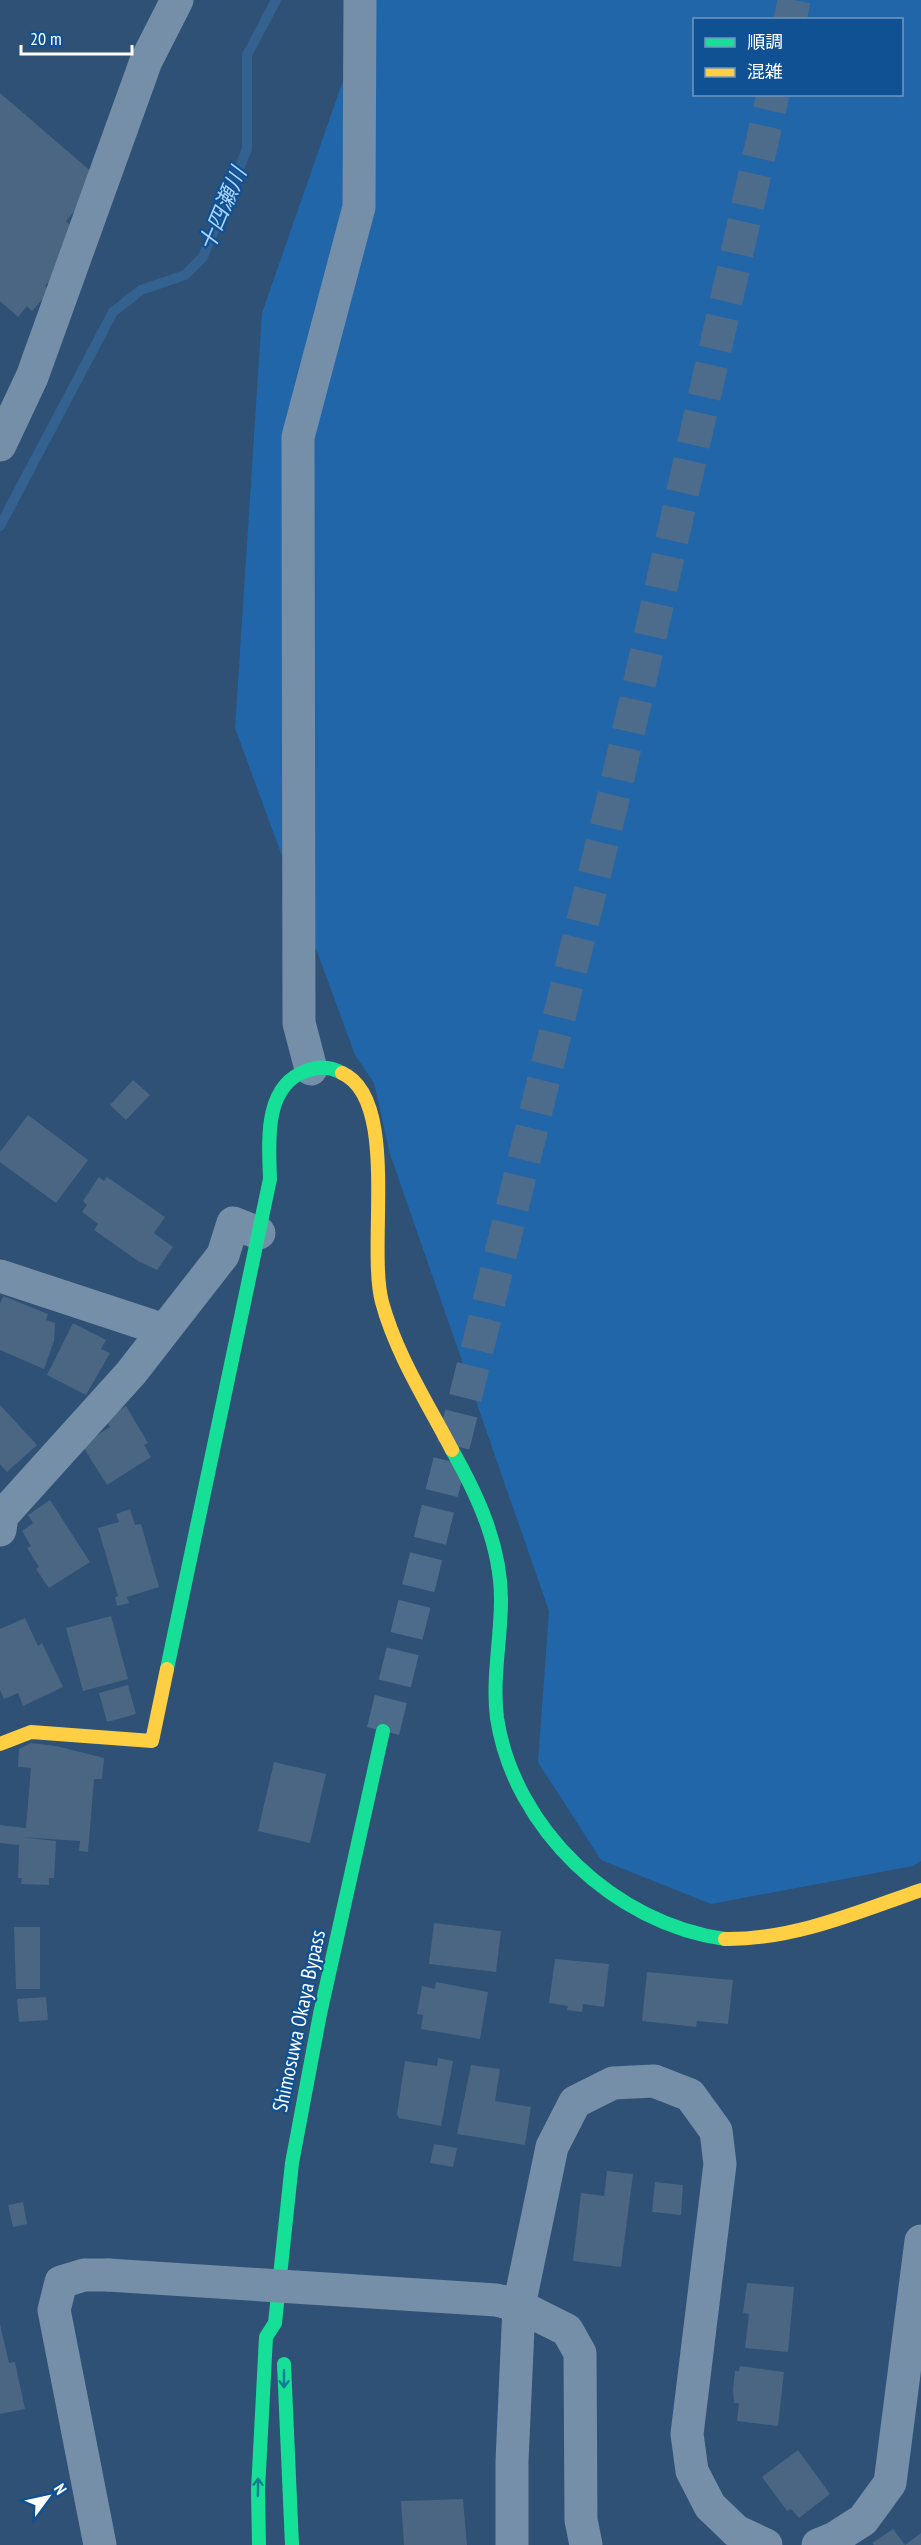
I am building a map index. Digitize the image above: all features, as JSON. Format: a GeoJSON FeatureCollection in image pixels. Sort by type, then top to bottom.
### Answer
{"type":"FeatureCollection","features":[{"type":"Feature","properties":{"kind":"main road"},"geometry":{"type":"LineString","coordinates":[[0,1744],[31,1732],[152,1741],[270,1179],[270,1114],[282,1088],[302,1070],[324,1066],[341,1070],[357,1083],[367,1096],[376,1127],[378,1268],[381,1299],[399,1350],[483,1512],[498,1565],[501,1622],[497,1714],[507,1758],[523,1798],[578,1864],[644,1915],[686,1933],[724,1940],[760,1936],[819,1924],[921,1890]]}},
{"type":"Feature","properties":{"kind":"main road","name":"Shimosuwa Okaya Bypass"},"geometry":{"type":"LineString","coordinates":[[260,2545],[258,2490],[266,2337],[275,2323],[294,2152],[320,2014],[383,1731]]}},
{"type":"Feature","properties":{"kind":"main road"},"geometry":{"type":"LineString","coordinates":[[275,2323],[284,2342],[284,2399],[292,2545]]}},
{"type":"Feature","properties":{"kind":"street"},"geometry":{"type":"LineString","coordinates":[[0,445],[32,378],[146,61],[177,0]]}},
{"type":"Feature","properties":{"kind":"street"},"geometry":{"type":"LineString","coordinates":[[311,1069],[299,1023],[298,437],[359,207],[360,0]]}},
{"type":"Feature","properties":{"kind":"street"},"geometry":{"type":"LineString","coordinates":[[1,1520],[131,1373],[223,1255],[233,1223],[259,1233]]}},
{"type":"Feature","properties":{"kind":"street"},"geometry":{"type":"LineString","coordinates":[[0,1276],[164,1330]]}},
{"type":"Feature","properties":{"kind":"street"},"geometry":{"type":"LineString","coordinates":[[512,2545],[507,2303],[552,2147],[575,2102],[613,2083],[654,2081],[690,2095],[716,2131],[720,2164],[687,2434],[692,2471],[710,2506],[736,2531],[766,2545]]}},
{"type":"Feature","properties":{"kind":"street"},"geometry":{"type":"LineString","coordinates":[[818,2545],[836,2538],[863,2520],[890,2483],[921,2241]]}},
{"type":"Feature","properties":{"kind":"street"},"geometry":{"type":"LineString","coordinates":[[100,2545],[54,2310],[61,2282],[84,2275],[507,2303],[567,2330],[580,2353],[581,2520],[586,2545]]}},
{"type":"Feature","properties":{"kind":"shaded area"},"geometry":{"type":"Polygon","coordinates":[[[371,0],[921,0],[921,1861],[913,1866],[711,1904],[601,1860],[538,1762],[549,1611],[390,1154],[374,1083],[355,1055],[235,728],[262,313],[371,0]]]}},
{"type":"Feature","properties":{"kind":"building"},"geometry":{"type":"Polygon","coordinates":[[[0,93],[101,180],[66,221],[75,229],[79,246],[45,286],[50,291],[32,311],[27,306],[18,317],[0,301],[0,93]]]}},
{"type":"Feature","properties":{"kind":"building"},"geometry":{"type":"Polygon","coordinates":[[[133,1080],[150,1095],[126,1120],[110,1105],[133,1080]]]}},
{"type":"Feature","properties":{"kind":"building"},"geometry":{"type":"Polygon","coordinates":[[[28,1115],[88,1160],[56,1203],[0,1162],[0,1152],[28,1115]]]}},
{"type":"Feature","properties":{"kind":"building"},"geometry":{"type":"Polygon","coordinates":[[[99,1177],[104,1181],[107,1177],[165,1217],[154,1233],[173,1247],[157,1270],[138,1261],[94,1230],[98,1224],[82,1212],[87,1205],[83,1201],[99,1177]]]}},
{"type":"Feature","properties":{"kind":"building"},"geometry":{"type":"Polygon","coordinates":[[[3,1296],[48,1314],[46,1320],[55,1323],[54,1341],[44,1369],[0,1350],[0,1304],[3,1296]]]}},
{"type":"Feature","properties":{"kind":"building"},"geometry":{"type":"Polygon","coordinates":[[[73,1323],[106,1340],[101,1349],[110,1353],[86,1395],[47,1375],[73,1323]]]}},
{"type":"Feature","properties":{"kind":"building"},"geometry":{"type":"Polygon","coordinates":[[[0,1405],[37,1445],[7,1472],[0,1464],[0,1405]]]}},
{"type":"Feature","properties":{"kind":"building"},"geometry":{"type":"Polygon","coordinates":[[[126,1406],[148,1443],[144,1445],[151,1457],[107,1485],[82,1445],[110,1427],[105,1419],[126,1406]]]}},
{"type":"Feature","properties":{"kind":"building"},"geometry":{"type":"Polygon","coordinates":[[[50,1500],[90,1562],[49,1588],[36,1569],[39,1567],[27,1548],[31,1546],[22,1531],[33,1523],[28,1515],[50,1500]]]}},
{"type":"Feature","properties":{"kind":"building"},"geometry":{"type":"Polygon","coordinates":[[[130,1509],[135,1525],[141,1524],[159,1587],[127,1597],[129,1603],[117,1606],[115,1597],[118,1596],[98,1528],[119,1522],[116,1514],[130,1509]]]}},
{"type":"Feature","properties":{"kind":"building"},"geometry":{"type":"Polygon","coordinates":[[[111,1616],[128,1679],[83,1691],[66,1628],[111,1616]]]}},
{"type":"Feature","properties":{"kind":"building"},"geometry":{"type":"Polygon","coordinates":[[[25,1618],[38,1646],[42,1643],[63,1687],[23,1706],[18,1693],[4,1699],[0,1690],[0,1629],[25,1618]]]}},
{"type":"Feature","properties":{"kind":"building"},"geometry":{"type":"Polygon","coordinates":[[[128,1685],[136,1714],[107,1722],[99,1693],[128,1685]]]}},
{"type":"Feature","properties":{"kind":"building"},"geometry":{"type":"Polygon","coordinates":[[[31,1743],[56,1746],[104,1758],[102,1779],[94,1779],[88,1852],[79,1851],[80,1841],[20,1837],[56,1841],[54,1878],[49,1878],[49,1885],[21,1884],[22,1878],[18,1878],[19,1845],[0,1843],[0,1825],[26,1828],[31,1768],[18,1767],[19,1749],[31,1743]]]}},
{"type":"Feature","properties":{"kind":"building"},"geometry":{"type":"Polygon","coordinates":[[[274,1762],[326,1774],[310,1843],[258,1831],[274,1762]]]}},
{"type":"Feature","properties":{"kind":"building"},"geometry":{"type":"Polygon","coordinates":[[[434,1923],[501,1931],[496,1972],[429,1964],[434,1923]]]}},
{"type":"Feature","properties":{"kind":"building"},"geometry":{"type":"Polygon","coordinates":[[[14,1927],[40,1927],[40,1989],[16,1989],[14,1927]]]}},
{"type":"Feature","properties":{"kind":"building"},"geometry":{"type":"Polygon","coordinates":[[[555,1959],[609,1964],[604,2007],[583,2004],[582,2012],[567,2010],[568,2006],[549,2003],[555,1959]]]}},
{"type":"Feature","properties":{"kind":"building"},"geometry":{"type":"Polygon","coordinates":[[[647,1972],[733,1980],[728,2024],[697,2021],[696,2027],[642,2021],[647,1972]]]}},
{"type":"Feature","properties":{"kind":"building"},"geometry":{"type":"Polygon","coordinates":[[[436,1982],[488,1992],[480,2039],[421,2029],[423,2015],[417,2014],[422,1986],[435,1989],[436,1982]]]}},
{"type":"Feature","properties":{"kind":"building"},"geometry":{"type":"Polygon","coordinates":[[[46,1997],[48,2020],[19,2022],[17,1999],[46,1997]]]}},
{"type":"Feature","properties":{"kind":"building"},"geometry":{"type":"Polygon","coordinates":[[[438,2058],[453,2061],[441,2126],[399,2118],[397,2114],[405,2061],[437,2066],[438,2058]]]}},
{"type":"Feature","properties":{"kind":"building"},"geometry":{"type":"Polygon","coordinates":[[[471,2065],[500,2069],[495,2101],[531,2107],[525,2145],[457,2134],[471,2065]]]}},
{"type":"Feature","properties":{"kind":"building"},"geometry":{"type":"Polygon","coordinates":[[[434,2144],[457,2148],[453,2167],[430,2163],[434,2144]]]}},
{"type":"Feature","properties":{"kind":"building"},"geometry":{"type":"Polygon","coordinates":[[[607,2171],[633,2174],[621,2267],[573,2261],[581,2193],[604,2196],[607,2171]]]}},
{"type":"Feature","properties":{"kind":"building"},"geometry":{"type":"Polygon","coordinates":[[[655,2182],[683,2185],[681,2215],[652,2212],[655,2182]]]}},
{"type":"Feature","properties":{"kind":"building"},"geometry":{"type":"Polygon","coordinates":[[[23,2202],[27,2224],[13,2227],[8,2205],[23,2202]]]}},
{"type":"Feature","properties":{"kind":"building"},"geometry":{"type":"Polygon","coordinates":[[[747,2283],[794,2287],[788,2352],[745,2348],[749,2314],[743,2313],[747,2283]]]}},
{"type":"Feature","properties":{"kind":"building"},"geometry":{"type":"Polygon","coordinates":[[[0,2324],[9,2363],[15,2362],[25,2409],[0,2414],[0,2324]]]}},
{"type":"Feature","properties":{"kind":"building"},"geometry":{"type":"Polygon","coordinates":[[[740,2366],[784,2372],[778,2426],[737,2421],[739,2403],[734,2403],[733,2389],[735,2371],[739,2371],[740,2366]]]}},
{"type":"Feature","properties":{"kind":"building"},"geometry":{"type":"Polygon","coordinates":[[[798,2450],[830,2494],[799,2518],[791,2509],[787,2511],[762,2477],[798,2450]]]}},
{"type":"Feature","properties":{"kind":"building"},"geometry":{"type":"Polygon","coordinates":[[[463,2499],[467,2545],[404,2545],[401,2501],[463,2499]]]}},
{"type":"Feature","properties":{"kind":"building"},"geometry":{"type":"Polygon","coordinates":[[[893,2529],[905,2545],[874,2545],[872,2543],[893,2529]]]}},
{"type":"Feature","properties":{"kind":"building"},"geometry":{"type":"Polygon","coordinates":[[[921,2533],[921,2545],[905,2545],[921,2533]]]}},
{"type":"Feature","properties":{"kind":"waterway","name":"十四瀬川"},"geometry":{"type":"LineString","coordinates":[[0,526],[113,312],[141,290],[185,275],[203,257],[247,149],[247,55],[276,0]]}},
{"type":"Feature","properties":{"kind":"tunnel"},"geometry":{"type":"LineString","coordinates":[[790,18],[794,0]]}},
{"type":"Feature","properties":{"kind":"tunnel"},"geometry":{"type":"LineString","coordinates":[[383,1731],[615,791],[773,96]]}},
{"type":"Feature","properties":{"kind":"traffic: fast"},"geometry":{"type":"LineString","coordinates":[[167,1669],[270,1179],[270,1133],[275,1102],[282,1089],[292,1078],[306,1071],[324,1068],[342,1073]]}},
{"type":"Feature","properties":{"kind":"traffic: fast"},"geometry":{"type":"LineString","coordinates":[[452,1450],[479,1503],[497,1560],[501,1600],[496,1674],[497,1718],[507,1759],[524,1797],[548,1833],[576,1864],[609,1892],[645,1914],[684,1930],[725,1939]]}},
{"type":"Feature","properties":{"kind":"traffic: fast"},"geometry":{"type":"LineString","coordinates":[[259,2545],[258,2490],[266,2337],[275,2323],[292,2163],[320,2014],[383,1731]]}},
{"type":"Feature","properties":{"kind":"traffic: fast"},"geometry":{"type":"LineString","coordinates":[[284,2364],[292,2545]]}},
{"type":"Feature","properties":{"kind":"traffic: slow"},"geometry":{"type":"LineString","coordinates":[[342,1073],[360,1088],[371,1112],[378,1176],[378,1277],[382,1302],[395,1340],[452,1450]]}},
{"type":"Feature","properties":{"kind":"traffic: slow"},"geometry":{"type":"LineString","coordinates":[[0,1744],[31,1732],[152,1741],[167,1669]]}},
{"type":"Feature","properties":{"kind":"traffic: slow"},"geometry":{"type":"LineString","coordinates":[[725,1939],[750,1938],[800,1930],[921,1890]]}}]}
